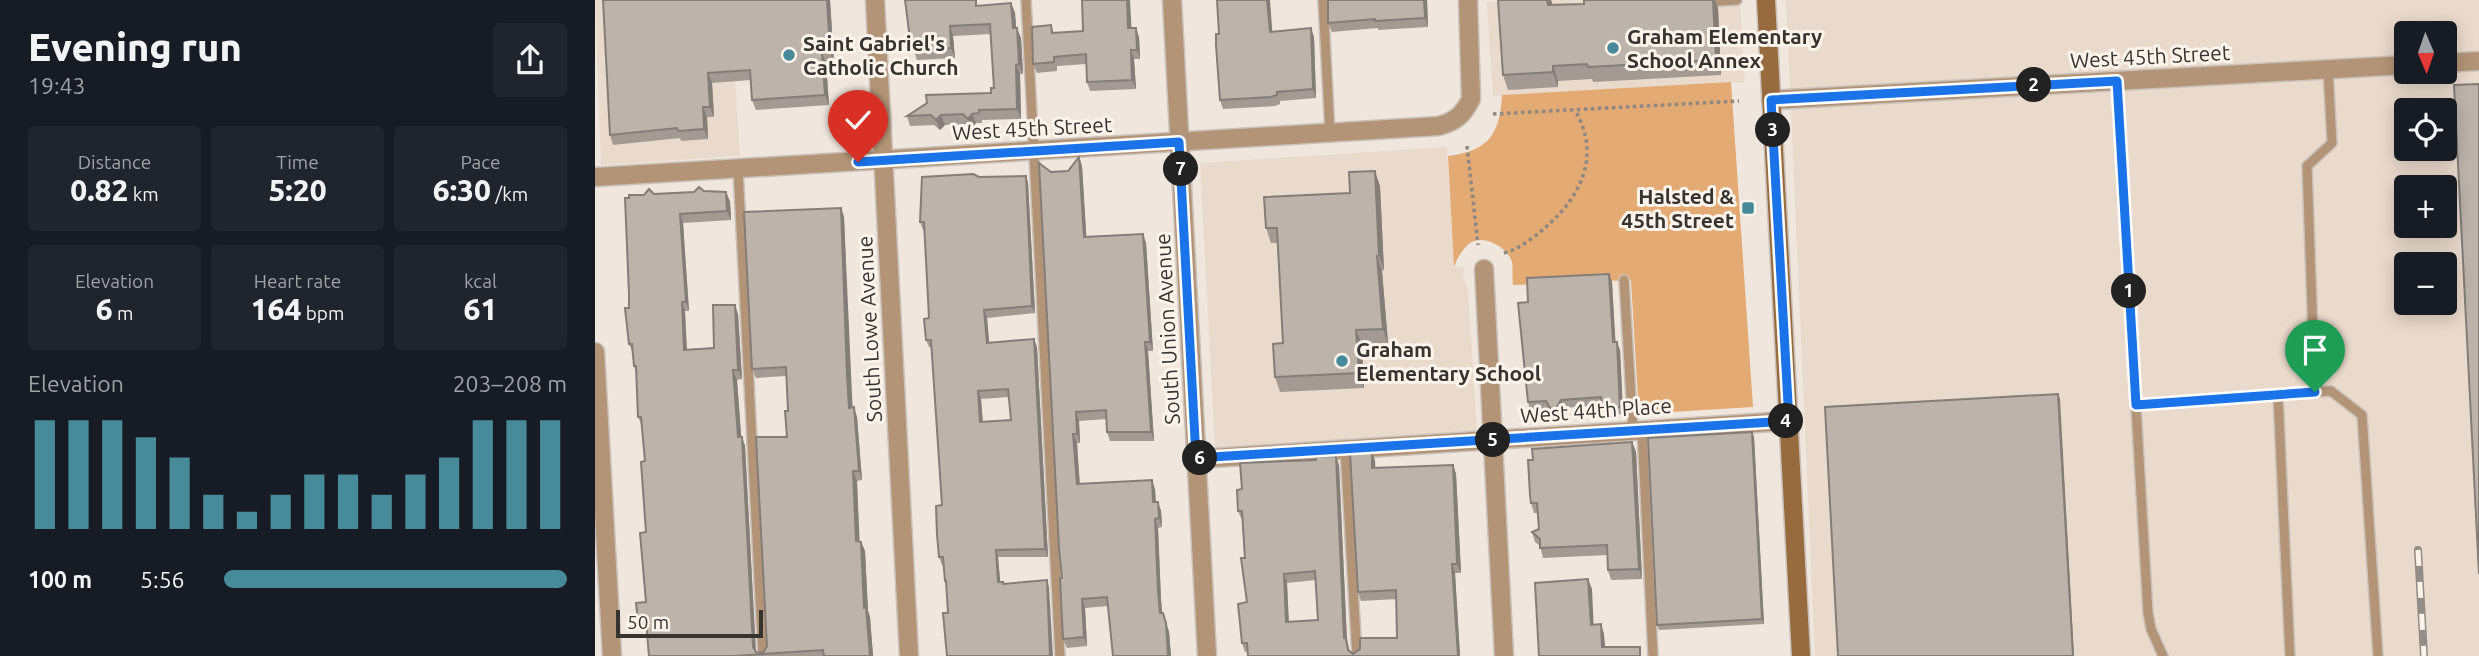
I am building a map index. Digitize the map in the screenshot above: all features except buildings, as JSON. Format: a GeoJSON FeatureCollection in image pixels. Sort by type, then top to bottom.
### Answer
{"type":"FeatureCollection","features":[{"type":"Feature","properties":{"kind":"main road"},"geometry":{"type":"LineString","coordinates":[[1766,0],[1801,656]]}},
{"type":"Feature","properties":{"kind":"street","name":"South Lowe Avenue"},"geometry":{"type":"LineString","coordinates":[[875,0],[909,656]]}},
{"type":"Feature","properties":{"kind":"street","name":"South Union Avenue"},"geometry":{"type":"LineString","coordinates":[[1172,0],[1207,656]]}},
{"type":"Feature","properties":{"kind":"street","name":"West 45th Street"},"geometry":{"type":"LineString","coordinates":[[595,177],[1439,126],[1455,122],[1471,99],[1468,0]]}},
{"type":"Feature","properties":{"kind":"street"},"geometry":{"type":"LineString","coordinates":[[2457,62],[2479,61]]}},
{"type":"Feature","properties":{"kind":"street","name":"West 45th Street"},"geometry":{"type":"LineString","coordinates":[[1771,100],[2394,66]]}},
{"type":"Feature","properties":{"kind":"street"},"geometry":{"type":"LineString","coordinates":[[1483,269],[1504,656]]}},
{"type":"Feature","properties":{"kind":"street"},"geometry":{"type":"LineString","coordinates":[[595,352],[599,479],[612,656]]}},
{"type":"Feature","properties":{"kind":"street","name":"West 44th Place"},"geometry":{"type":"LineString","coordinates":[[1196,458],[1789,421]]}},
{"type":"Feature","properties":{"kind":"lane"},"geometry":{"type":"LineString","coordinates":[[1026,0],[1060,656]]}},
{"type":"Feature","properties":{"kind":"lane"},"geometry":{"type":"LineString","coordinates":[[1323,0],[1330,133]]}},
{"type":"Feature","properties":{"kind":"lane"},"geometry":{"type":"LineString","coordinates":[[1693,3],[1737,0]]}},
{"type":"Feature","properties":{"kind":"lane"},"geometry":{"type":"LineString","coordinates":[[2315,392],[2307,166],[2332,143],[2329,70]]}},
{"type":"Feature","properties":{"kind":"lane"},"geometry":{"type":"LineString","coordinates":[[2117,81],[2148,613],[2151,629],[2163,656]]}},
{"type":"Feature","properties":{"kind":"lane"},"geometry":{"type":"LineString","coordinates":[[738,169],[763,656]]}},
{"type":"Feature","properties":{"kind":"lane"},"geometry":{"type":"LineString","coordinates":[[1624,280],[1653,656]]}},
{"type":"Feature","properties":{"kind":"lane"},"geometry":{"type":"LineString","coordinates":[[2136,405],[2331,391],[2362,415],[2378,656]]}},
{"type":"Feature","properties":{"kind":"lane"},"geometry":{"type":"LineString","coordinates":[[2278,395],[2290,656]]}},
{"type":"Feature","properties":{"kind":"lane"},"geometry":{"type":"LineString","coordinates":[[1345,449],[1357,656]]}},
{"type":"Feature","properties":{"kind":"path"},"geometry":{"type":"LineString","coordinates":[[1493,114],[1739,101]]}},
{"type":"Feature","properties":{"kind":"path"},"geometry":{"type":"LineString","coordinates":[[1504,253],[1514,251],[1539,233],[1562,212],[1577,191],[1586,170],[1587,146],[1583,124],[1575,110]]}},
{"type":"Feature","properties":{"kind":"path"},"geometry":{"type":"LineString","coordinates":[[1467,146],[1478,245]]}},
{"type":"Feature","properties":{"kind":"shaded area"},"geometry":{"type":"Polygon","coordinates":[[[595,0],[730,0],[740,156],[601,165],[595,0]]]}},
{"type":"Feature","properties":{"kind":"shaded area","name":"Graham Elementary School Annex"},"geometry":{"type":"Polygon","coordinates":[[[1740,0],[1745,82],[1493,96],[1487,2],[1740,0]]]}},
{"type":"Feature","properties":{"kind":"shaded area"},"geometry":{"type":"Polygon","coordinates":[[[1786,0],[2479,0],[2479,656],[1815,656],[1786,0]]]}},
{"type":"Feature","properties":{"kind":"shaded area"},"geometry":{"type":"Polygon","coordinates":[[[1731,82],[1753,407],[1639,414],[1631,280],[1513,285],[1512,262],[1506,251],[1481,240],[1467,245],[1454,267],[1448,156],[1473,150],[1489,139],[1498,121],[1502,95],[1731,82]]]}},
{"type":"Feature","properties":{"kind":"shaded area","name":"Graham Elementary School"},"geometry":{"type":"Polygon","coordinates":[[[1447,147],[1454,267],[1464,266],[1463,276],[1468,290],[1477,431],[1215,448],[1200,163],[1447,147]]]}},
{"type":"Feature","properties":{"kind":"railway"},"geometry":{"type":"LineString","coordinates":[[2418,550],[2424,656]]}},
{"type":"Feature","properties":{"kind":"place","name":"Graham Elementary School Annex"},"geometry":{"type":"Point","coordinates":[1613,48]}},
{"type":"Feature","properties":{"kind":"place","name":"Saint Gabriel's Catholic Church"},"geometry":{"type":"Point","coordinates":[789,55]}},
{"type":"Feature","properties":{"kind":"place","name":"Halsted & 45th Street"},"geometry":{"type":"Point","coordinates":[1748,208]}},
{"type":"Feature","properties":{"kind":"place","name":"Graham Elementary School"},"geometry":{"type":"Point","coordinates":[1342,361]}},
{"type":"Feature","properties":{"kind":"route"},"geometry":{"type":"LineString","coordinates":[[858,162],[1179,142],[1196,458],[1407,446],[1789,421],[1771,100],[2117,81],[2136,405],[2315,392]]}}]}
